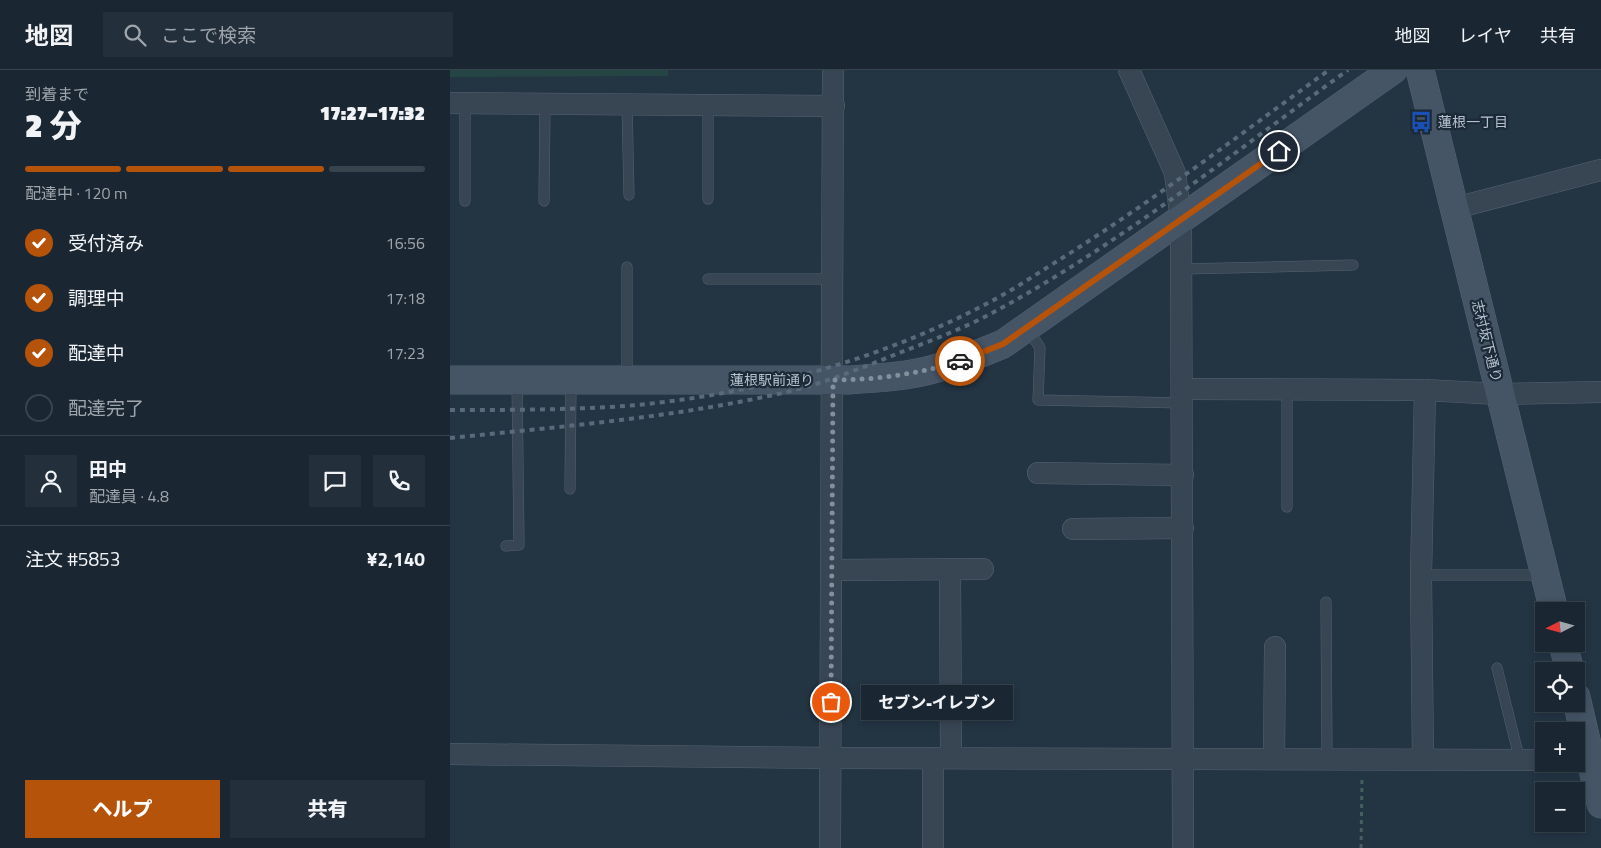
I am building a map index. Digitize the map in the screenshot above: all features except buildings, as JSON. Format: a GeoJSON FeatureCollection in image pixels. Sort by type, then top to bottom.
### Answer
{"type":"FeatureCollection","features":[{"type":"Feature","properties":{"kind":"street"},"geometry":{"type":"LineString","coordinates":[[830,848],[834,70]]}},
{"type":"Feature","properties":{"kind":"street"},"geometry":{"type":"LineString","coordinates":[[1129,70],[1175,173],[1181,220],[1183,848]]}},
{"type":"Feature","properties":{"kind":"street","name":"蓮根駅前通り"},"geometry":{"type":"LineString","coordinates":[[450,380],[833,380],[889,377],[929,370],[1003,344],[1393,70]]}},
{"type":"Feature","properties":{"kind":"street","name":"志村坂下通り"},"geometry":{"type":"LineString","coordinates":[[1420,70],[1552,602]]}},
{"type":"Feature","properties":{"kind":"street"},"geometry":{"type":"LineString","coordinates":[[457,103],[834,106]]}},
{"type":"Feature","properties":{"kind":"street"},"geometry":{"type":"LineString","coordinates":[[1455,208],[1601,170]]}},
{"type":"Feature","properties":{"kind":"street"},"geometry":{"type":"LineString","coordinates":[[1183,396],[1287,388],[1425,390],[1500,394],[1601,392]]}},
{"type":"Feature","properties":{"kind":"street"},"geometry":{"type":"LineString","coordinates":[[1423,759],[1421,575],[1425,390]]}},
{"type":"Feature","properties":{"kind":"street"},"geometry":{"type":"LineString","coordinates":[[1038,473],[1183,475]]}},
{"type":"Feature","properties":{"kind":"street"},"geometry":{"type":"LineString","coordinates":[[1073,529],[1183,528]]}},
{"type":"Feature","properties":{"kind":"street"},"geometry":{"type":"LineString","coordinates":[[933,848],[942,757],[950,569]]}},
{"type":"Feature","properties":{"kind":"street"},"geometry":{"type":"LineString","coordinates":[[832,570],[983,569]]}},
{"type":"Feature","properties":{"kind":"street"},"geometry":{"type":"LineString","coordinates":[[1274,758],[1275,647]]}},
{"type":"Feature","properties":{"kind":"street"},"geometry":{"type":"LineString","coordinates":[[1579,712],[1601,804]]}},
{"type":"Feature","properties":{"kind":"street"},"geometry":{"type":"LineString","coordinates":[[450,754],[831,758],[1362,758],[1535,760]]}},
{"type":"Feature","properties":{"kind":"lane"},"geometry":{"type":"LineString","coordinates":[[457,103],[465,201]]}},
{"type":"Feature","properties":{"kind":"lane"},"geometry":{"type":"LineString","coordinates":[[544,201],[545,104]]}},
{"type":"Feature","properties":{"kind":"lane"},"geometry":{"type":"LineString","coordinates":[[627,104],[629,195]]}},
{"type":"Feature","properties":{"kind":"lane"},"geometry":{"type":"LineString","coordinates":[[708,105],[708,199]]}},
{"type":"Feature","properties":{"kind":"lane"},"geometry":{"type":"LineString","coordinates":[[1182,269],[1353,265]]}},
{"type":"Feature","properties":{"kind":"lane"},"geometry":{"type":"LineString","coordinates":[[627,267],[627,380]]}},
{"type":"Feature","properties":{"kind":"lane"},"geometry":{"type":"LineString","coordinates":[[708,279],[834,279]]}},
{"type":"Feature","properties":{"kind":"lane"},"geometry":{"type":"LineString","coordinates":[[1027,327],[1040,348],[1038,400],[1183,396]]}},
{"type":"Feature","properties":{"kind":"lane"},"geometry":{"type":"LineString","coordinates":[[506,546],[518,545],[517,380]]}},
{"type":"Feature","properties":{"kind":"lane"},"geometry":{"type":"LineString","coordinates":[[570,489],[571,380]]}},
{"type":"Feature","properties":{"kind":"lane"},"geometry":{"type":"LineString","coordinates":[[1287,388],[1287,507]]}},
{"type":"Feature","properties":{"kind":"lane"},"geometry":{"type":"LineString","coordinates":[[1421,575],[1545,575]]}},
{"type":"Feature","properties":{"kind":"lane"},"geometry":{"type":"LineString","coordinates":[[1326,602],[1327,758]]}},
{"type":"Feature","properties":{"kind":"lane"},"geometry":{"type":"LineString","coordinates":[[1497,668],[1520,761]]}},
{"type":"Feature","properties":{"kind":"path"},"geometry":{"type":"LineString","coordinates":[[1361,848],[1362,758]]}},
{"type":"Feature","properties":{"kind":"green space"},"geometry":{"type":"Polygon","coordinates":[[[450,70],[668,70],[668,76],[450,77],[450,70]]]}},
{"type":"Feature","properties":{"kind":"railway"},"geometry":{"type":"LineString","coordinates":[[450,410],[516,410],[625,406],[719,394],[812,373],[902,342],[946,324],[988,303],[1067,255],[1167,188],[1329,70]]}},
{"type":"Feature","properties":{"kind":"railway"},"geometry":{"type":"LineString","coordinates":[[450,438],[624,420],[752,399],[795,390],[833,378],[945,335],[994,312],[1086,257],[1175,197],[1348,70]]}},
{"type":"Feature","properties":{"kind":"way so far"},"geometry":{"type":"LineString","coordinates":[[831,702],[833,380],[889,377],[929,370],[960,361]]}},
{"type":"Feature","properties":{"kind":"place","name":"蓮根一丁目"},"geometry":{"type":"Point","coordinates":[1421,122]}},
{"type":"Feature","properties":{"kind":"place","name":"セブン-イレブン"},"geometry":{"type":"Point","coordinates":[831,702]}},
{"type":"Feature","properties":{"kind":"route"},"geometry":{"type":"LineString","coordinates":[[960,361],[1003,344],[1279,151]]}}]}
